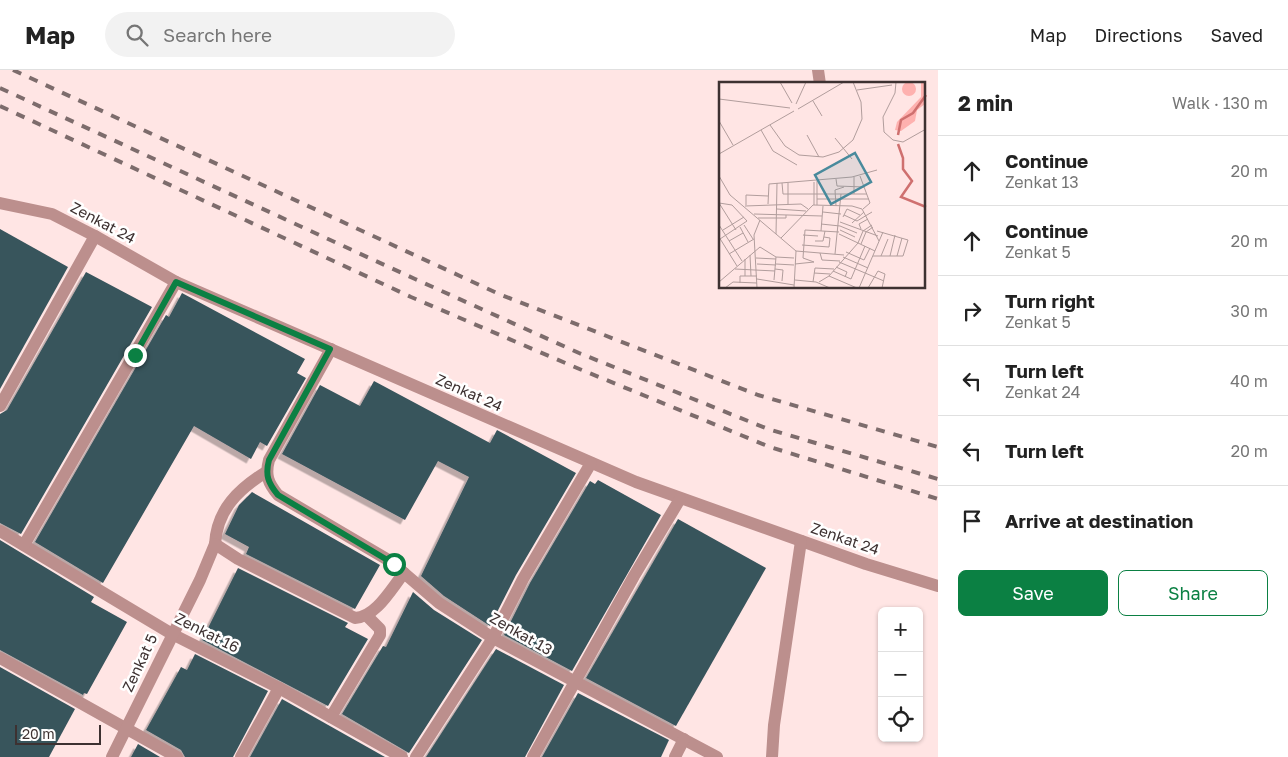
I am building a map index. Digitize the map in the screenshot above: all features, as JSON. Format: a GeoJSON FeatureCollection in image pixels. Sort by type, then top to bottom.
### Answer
{"type":"FeatureCollection","features":[{"type":"Feature","properties":{"kind":"street","name":"Zenkat 24"},"geometry":{"type":"LineString","coordinates":[[0,203],[52,214],[176,282],[590,463],[680,499],[917,581],[938,586]]}},
{"type":"Feature","properties":{"kind":"street"},"geometry":{"type":"LineString","coordinates":[[0,406],[95,236]]}},
{"type":"Feature","properties":{"kind":"street"},"geometry":{"type":"LineString","coordinates":[[24,545],[176,282]]}},
{"type":"Feature","properties":{"kind":"street"},"geometry":{"type":"LineString","coordinates":[[266,472],[278,443],[330,349]]}},
{"type":"Feature","properties":{"kind":"street"},"geometry":{"type":"LineString","coordinates":[[416,757],[493,638],[523,579],[590,463]]}},
{"type":"Feature","properties":{"kind":"street","name":"Zenkat 13"},"geometry":{"type":"LineString","coordinates":[[266,472],[270,485],[278,495],[390,560],[446,608],[493,638],[717,757]]}},
{"type":"Feature","properties":{"kind":"street","name":"Zenkat 5"},"geometry":{"type":"LineString","coordinates":[[112,757],[200,580],[215,544],[219,522],[235,494],[266,472]]}},
{"type":"Feature","properties":{"kind":"street"},"geometry":{"type":"LineString","coordinates":[[533,757],[634,576],[680,499]]}},
{"type":"Feature","properties":{"kind":"street","name":"Zenkat 16"},"geometry":{"type":"LineString","coordinates":[[0,531],[172,634],[279,688],[402,757]]}},
{"type":"Feature","properties":{"kind":"street"},"geometry":{"type":"LineString","coordinates":[[772,757],[774,725],[801,541]]}},
{"type":"Feature","properties":{"kind":"street"},"geometry":{"type":"LineString","coordinates":[[215,544],[238,559],[350,617],[367,616],[404,573]]}},
{"type":"Feature","properties":{"kind":"street"},"geometry":{"type":"LineString","coordinates":[[332,717],[380,635],[380,629],[367,616]]}},
{"type":"Feature","properties":{"kind":"street"},"geometry":{"type":"LineString","coordinates":[[0,658],[178,757]]}},
{"type":"Feature","properties":{"kind":"street"},"geometry":{"type":"LineString","coordinates":[[241,757],[279,688]]}},
{"type":"Feature","properties":{"kind":"street"},"geometry":{"type":"LineString","coordinates":[[675,757],[684,739]]}},
{"type":"Feature","properties":{"kind":"building"},"geometry":{"type":"Polygon","coordinates":[[[0,229],[68,267],[0,389],[0,229]]]}},
{"type":"Feature","properties":{"kind":"building"},"geometry":{"type":"Polygon","coordinates":[[[86,272],[152,307],[21,534],[0,523],[0,414],[7,410],[86,272]]]}},
{"type":"Feature","properties":{"kind":"building"},"geometry":{"type":"Polygon","coordinates":[[[182,293],[305,359],[297,373],[306,378],[267,446],[260,442],[251,459],[194,426],[103,583],[35,542],[166,315],[169,317],[182,293]]]}},
{"type":"Feature","properties":{"kind":"building"},"geometry":{"type":"Polygon","coordinates":[[[374,381],[490,443],[497,430],[576,473],[516,575],[490,626],[444,596],[421,576],[469,477],[438,461],[405,520],[282,454],[320,385],[360,406],[374,381]]]}},
{"type":"Feature","properties":{"kind":"building"},"geometry":{"type":"Polygon","coordinates":[[[598,480],[661,515],[572,671],[504,635],[530,583],[590,481],[595,484],[598,480]]]}},
{"type":"Feature","properties":{"kind":"building"},"geometry":{"type":"Polygon","coordinates":[[[252,492],[380,565],[355,609],[246,554],[249,547],[225,534],[239,505],[252,492]]]}},
{"type":"Feature","properties":{"kind":"building"},"geometry":{"type":"Polygon","coordinates":[[[678,519],[766,568],[676,726],[586,678],[678,519]]]}},
{"type":"Feature","properties":{"kind":"building"},"geometry":{"type":"Polygon","coordinates":[[[0,540],[94,597],[91,602],[127,622],[87,694],[84,693],[83,695],[0,650],[0,540]]]}},
{"type":"Feature","properties":{"kind":"building"},"geometry":{"type":"Polygon","coordinates":[[[238,568],[348,623],[345,627],[368,639],[328,706],[202,640],[238,568]]]}},
{"type":"Feature","properties":{"kind":"building"},"geometry":{"type":"Polygon","coordinates":[[[413,592],[434,610],[482,640],[409,753],[342,714],[383,646],[386,647],[413,592]]]}},
{"type":"Feature","properties":{"kind":"building"},"geometry":{"type":"Polygon","coordinates":[[[496,649],[564,685],[525,757],[426,757],[496,649]]]}},
{"type":"Feature","properties":{"kind":"building"},"geometry":{"type":"Polygon","coordinates":[[[195,654],[268,691],[233,757],[185,757],[181,750],[146,730],[181,667],[187,670],[195,654]]]}},
{"type":"Feature","properties":{"kind":"building"},"geometry":{"type":"Polygon","coordinates":[[[0,667],[75,709],[49,757],[0,757],[0,667]]]}},
{"type":"Feature","properties":{"kind":"building"},"geometry":{"type":"Polygon","coordinates":[[[578,693],[669,740],[661,757],[542,757],[578,693]]]}},
{"type":"Feature","properties":{"kind":"building"},"geometry":{"type":"Polygon","coordinates":[[[282,699],[385,757],[250,757],[282,699]]]}},
{"type":"Feature","properties":{"kind":"building"},"geometry":{"type":"Polygon","coordinates":[[[138,744],[160,757],[131,757],[138,744]]]}},
{"type":"Feature","properties":{"kind":"railway"},"geometry":{"type":"LineString","coordinates":[[13,70],[499,294],[758,395],[938,447]]}},
{"type":"Feature","properties":{"kind":"railway"},"geometry":{"type":"LineString","coordinates":[[0,88],[579,353],[768,429],[938,479]]}},
{"type":"Feature","properties":{"kind":"railway"},"geometry":{"type":"LineString","coordinates":[[0,106],[411,297],[577,368],[770,447],[938,499]]}},
{"type":"Feature","properties":{"kind":"route"},"geometry":{"type":"LineString","coordinates":[[135,355],[176,282],[330,349],[269,460],[266,472],[268,480],[278,495],[364,544],[394,564]]}}]}
